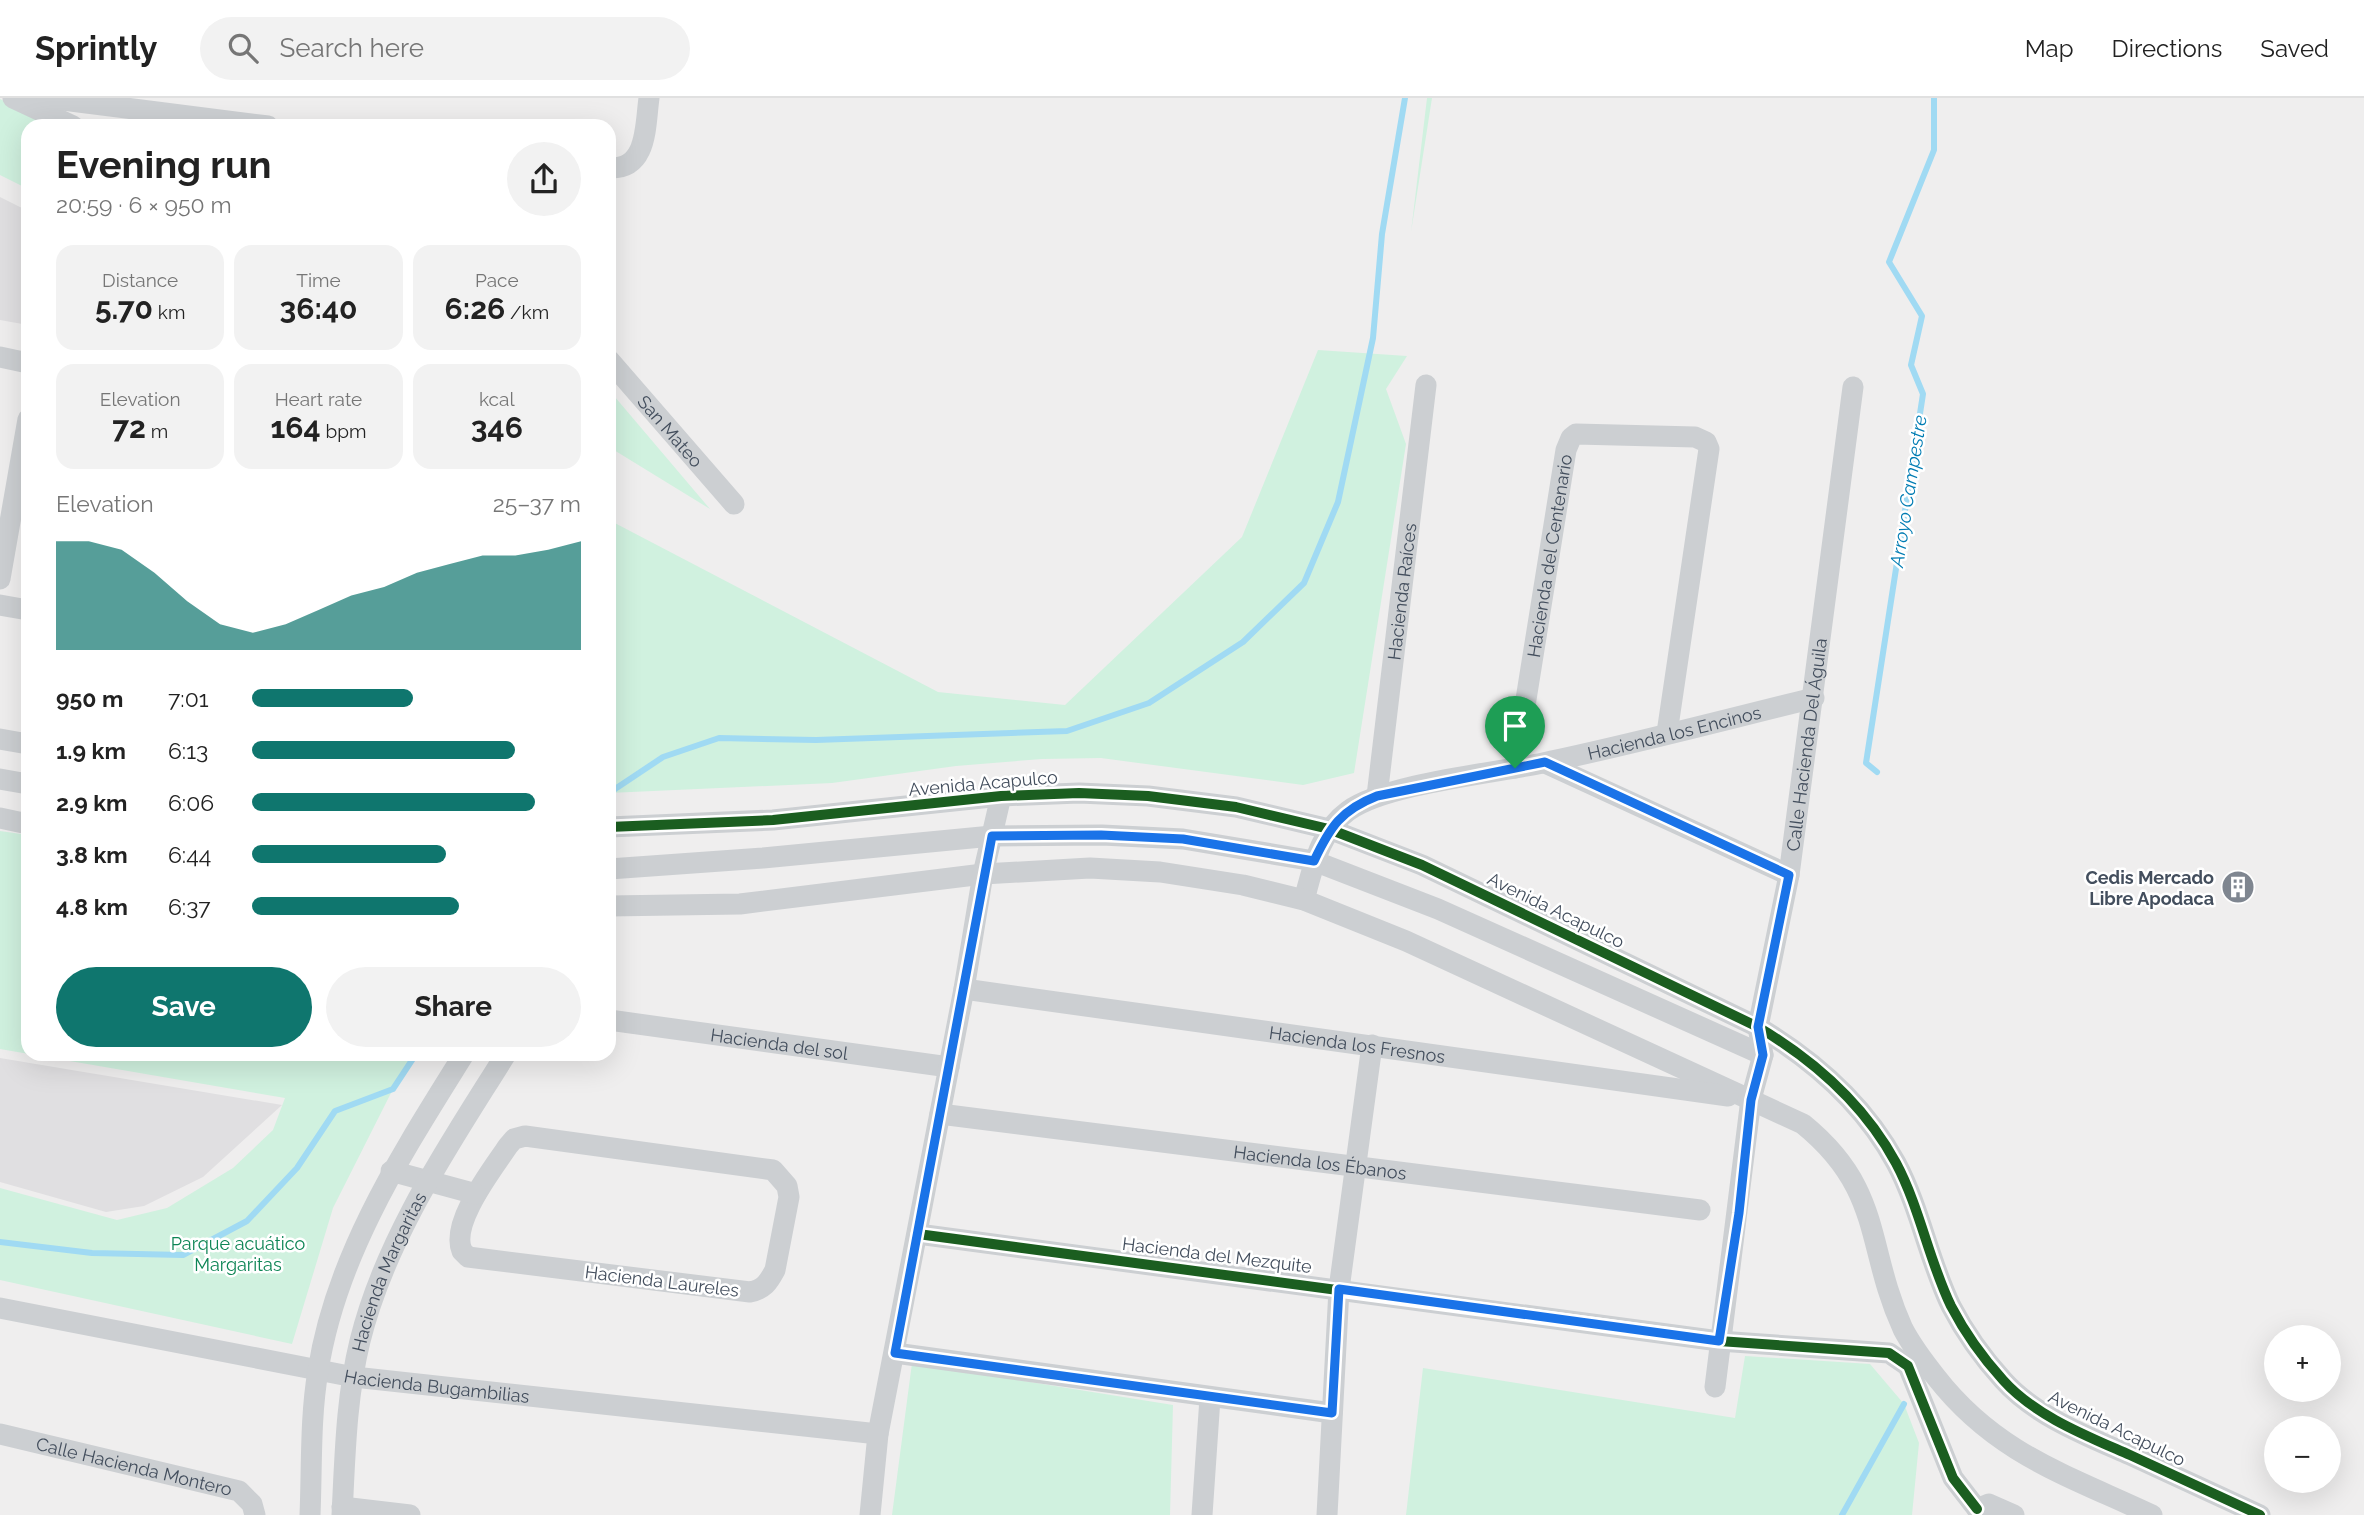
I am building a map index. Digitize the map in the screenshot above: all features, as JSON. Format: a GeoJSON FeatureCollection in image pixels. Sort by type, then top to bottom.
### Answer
{"type":"FeatureCollection","features":[{"type":"Feature","properties":{"kind":"street"},"geometry":{"type":"LineString","coordinates":[[13,98],[58,119]]}},
{"type":"Feature","properties":{"kind":"street"},"geometry":{"type":"LineString","coordinates":[[47,98],[213,119]]}},
{"type":"Feature","properties":{"kind":"street"},"geometry":{"type":"LineString","coordinates":[[616,169],[633,162],[642,150],[649,98]]}},
{"type":"Feature","properties":{"kind":"street"},"geometry":{"type":"LineString","coordinates":[[0,357],[21,362]]}},
{"type":"Feature","properties":{"kind":"street","name":"San Mateo"},"geometry":{"type":"LineString","coordinates":[[616,368],[734,504]]}},
{"type":"Feature","properties":{"kind":"street","name":"Hacienda Raíces"},"geometry":{"type":"LineString","coordinates":[[1377,796],[1426,385]]}},
{"type":"Feature","properties":{"kind":"street","name":"Calle Hacienda Del Águila"},"geometry":{"type":"LineString","coordinates":[[1715,1387],[1719,1341],[1739,1213],[1751,1100],[1763,1055],[1758,1027],[1789,875],[1853,387]]}},
{"type":"Feature","properties":{"kind":"street","name":"Hacienda del Centenario"},"geometry":{"type":"LineString","coordinates":[[1515,768],[1566,450],[1571,438],[1576,434],[1695,437],[1706,442],[1709,449],[1667,733]]}},
{"type":"Feature","properties":{"kind":"street"},"geometry":{"type":"LineString","coordinates":[[0,579],[21,453]]}},
{"type":"Feature","properties":{"kind":"street"},"geometry":{"type":"LineString","coordinates":[[0,605],[21,609]]}},
{"type":"Feature","properties":{"kind":"street","name":"Hacienda los Encinos"},"geometry":{"type":"LineString","coordinates":[[1304,900],[1314,861],[1329,829],[1346,813],[1377,796],[1545,762],[1814,698]]}},
{"type":"Feature","properties":{"kind":"street"},"geometry":{"type":"LineString","coordinates":[[0,739],[21,743]]}},
{"type":"Feature","properties":{"kind":"street"},"geometry":{"type":"LineString","coordinates":[[1545,762],[1789,875]]}},
{"type":"Feature","properties":{"kind":"street"},"geometry":{"type":"LineString","coordinates":[[0,779],[21,783]]}},
{"type":"Feature","properties":{"kind":"street","name":"Avenida Acapulco"},"geometry":{"type":"LineString","coordinates":[[616,827],[773,820],[1002,796],[1079,793],[1159,797],[1236,807],[1329,829],[1422,866],[1758,1027],[1806,1058],[1849,1097],[1879,1135],[1897,1165],[1951,1305],[1966,1334],[2004,1381],[2034,1407],[2095,1439],[2260,1515]]}},
{"type":"Feature","properties":{"kind":"street"},"geometry":{"type":"LineString","coordinates":[[870,1515],[878,1434],[964,989],[983,874],[1002,796]]}},
{"type":"Feature","properties":{"kind":"street"},"geometry":{"type":"LineString","coordinates":[[0,818],[21,822]]}},
{"type":"Feature","properties":{"kind":"street"},"geometry":{"type":"LineString","coordinates":[[616,868],[762,858],[992,836],[1101,835],[1183,839],[1314,861],[1437,909],[1763,1055]]}},
{"type":"Feature","properties":{"kind":"street"},"geometry":{"type":"LineString","coordinates":[[616,906],[740,904],[983,874],[1090,868],[1160,872],[1243,885],[1304,900],[1406,941],[1802,1124],[1826,1143],[1848,1171],[1866,1205],[1887,1283],[1904,1329],[1953,1398],[1989,1433],[2014,1451],[2152,1515]]}},
{"type":"Feature","properties":{"kind":"street","name":"Hacienda los Fresnos"},"geometry":{"type":"LineString","coordinates":[[964,989],[1751,1100]]}},
{"type":"Feature","properties":{"kind":"street","name":"Hacienda del sol"},"geometry":{"type":"LineString","coordinates":[[616,1021],[949,1068]]}},
{"type":"Feature","properties":{"kind":"street"},"geometry":{"type":"LineString","coordinates":[[1327,1515],[1339,1289],[1372,1045]]}},
{"type":"Feature","properties":{"kind":"street","name":"Hacienda Margaritas"},"geometry":{"type":"LineString","coordinates":[[310,1515],[318,1371],[334,1305],[355,1247],[391,1171],[460,1061]]}},
{"type":"Feature","properties":{"kind":"street","name":"Hacienda Margaritas"},"geometry":{"type":"LineString","coordinates":[[342,1511],[347,1418],[360,1342],[379,1284],[427,1181],[502,1061]]}},
{"type":"Feature","properties":{"kind":"street","name":"Hacienda los Ébanos"},"geometry":{"type":"LineString","coordinates":[[940,1114],[1700,1210]]}},
{"type":"Feature","properties":{"kind":"street","name":"Hacienda Laureles"},"geometry":{"type":"LineString","coordinates":[[525,1136],[773,1170],[787,1186],[789,1197],[775,1270],[762,1289],[750,1292],[468,1257],[462,1251],[459,1236],[476,1194],[508,1146],[514,1139],[525,1136]]}},
{"type":"Feature","properties":{"kind":"street"},"geometry":{"type":"LineString","coordinates":[[391,1171],[476,1194]]}},
{"type":"Feature","properties":{"kind":"street","name":"Hacienda del Mezquite"},"geometry":{"type":"LineString","coordinates":[[918,1234],[1719,1341],[1889,1353],[1908,1366],[1953,1478],[1976,1512]]}},
{"type":"Feature","properties":{"kind":"street","name":"Hacienda Bugambilias"},"geometry":{"type":"LineString","coordinates":[[0,1308],[354,1377],[878,1434]]}},
{"type":"Feature","properties":{"kind":"street"},"geometry":{"type":"LineString","coordinates":[[895,1353],[1332,1413]]}},
{"type":"Feature","properties":{"kind":"street"},"geometry":{"type":"LineString","coordinates":[[1202,1515],[1210,1398]]}},
{"type":"Feature","properties":{"kind":"street","name":"Calle Hacienda Montero"},"geometry":{"type":"LineString","coordinates":[[0,1434],[239,1491],[252,1504],[256,1515]]}},
{"type":"Feature","properties":{"kind":"street"},"geometry":{"type":"LineString","coordinates":[[1976,1512],[1989,1504],[2014,1515]]}},
{"type":"Feature","properties":{"kind":"street"},"geometry":{"type":"LineString","coordinates":[[342,1511],[410,1515]]}},
{"type":"Feature","properties":{"kind":"shaded area"},"geometry":{"type":"Polygon","coordinates":[[[0,197],[21,208],[21,324],[0,320],[0,197]]]}},
{"type":"Feature","properties":{"kind":"shaded area"},"geometry":{"type":"Polygon","coordinates":[[[0,1058],[282,1105],[203,1177],[144,1206],[106,1212],[0,1182],[0,1058]]]}},
{"type":"Feature","properties":{"kind":"green space"},"geometry":{"type":"Polygon","coordinates":[[[1427,98],[1432,98],[1411,232],[1427,98]]]}},
{"type":"Feature","properties":{"kind":"green space"},"geometry":{"type":"Polygon","coordinates":[[[0,99],[44,119],[21,119],[21,186],[0,175],[0,99]]]}},
{"type":"Feature","properties":{"kind":"green space"},"geometry":{"type":"Polygon","coordinates":[[[1318,350],[1407,356],[1386,389],[1406,444],[1354,773],[1303,785],[1101,758],[1042,759],[956,766],[832,783],[616,793],[616,524],[938,692],[1065,705],[1242,537],[1318,350]]]}},
{"type":"Feature","properties":{"kind":"green space"},"geometry":{"type":"Polygon","coordinates":[[[616,398],[710,509],[616,451],[616,398]]]}},
{"type":"Feature","properties":{"kind":"green space"},"geometry":{"type":"Polygon","coordinates":[[[0,831],[21,834],[21,1053],[0,1049],[0,831]]]}},
{"type":"Feature","properties":{"kind":"green space","name":"Parque acuático Margaritas"},"geometry":{"type":"Polygon","coordinates":[[[70,1061],[411,1061],[393,1089],[333,1208],[292,1344],[0,1280],[0,1188],[117,1220],[167,1208],[233,1168],[273,1130],[285,1098],[70,1061]]]}},
{"type":"Feature","properties":{"kind":"green space"},"geometry":{"type":"Polygon","coordinates":[[[1745,1356],[1870,1364],[1904,1404],[1919,1443],[1912,1515],[1406,1515],[1423,1368],[1735,1418],[1745,1356]]]}},
{"type":"Feature","properties":{"kind":"green space"},"geometry":{"type":"Polygon","coordinates":[[[912,1363],[1173,1405],[1170,1515],[892,1515],[912,1363]]]}},
{"type":"Feature","properties":{"kind":"waterway"},"geometry":{"type":"LineString","coordinates":[[616,788],[663,757],[719,738],[816,740],[1067,731],[1149,703],[1243,642],[1304,583],[1338,502],[1373,338],[1382,234],[1405,98]]}},
{"type":"Feature","properties":{"kind":"waterway","name":"Arroyo Campestre"},"geometry":{"type":"LineString","coordinates":[[1877,772],[1866,763],[1923,394],[1911,365],[1922,316],[1889,262],[1934,150],[1934,98]]}},
{"type":"Feature","properties":{"kind":"waterway"},"geometry":{"type":"LineString","coordinates":[[0,1242],[92,1253],[183,1255],[247,1221],[297,1168],[335,1111],[393,1089],[411,1061]]}},
{"type":"Feature","properties":{"kind":"waterway","name":"Arroyo Campestre"},"geometry":{"type":"LineString","coordinates":[[1842,1515],[1904,1404]]}},
{"type":"Feature","properties":{"kind":"cycle path"},"geometry":{"type":"LineString","coordinates":[[616,827],[773,820],[1001,796],[1079,793],[1148,796],[1236,807],[1329,829],[1422,865],[1758,1027],[1799,1054],[1853,1103],[1883,1142],[1904,1180],[1951,1306],[1975,1345],[2003,1380],[2030,1404],[2062,1424],[2260,1515]]}},
{"type":"Feature","properties":{"kind":"cycle path"},"geometry":{"type":"LineString","coordinates":[[918,1234],[1719,1341],[1889,1353],[1908,1366],[1953,1478],[1977,1509]]}},
{"type":"Feature","properties":{"kind":"place","name":"Cedis Mercado Libre Apodaca"},"geometry":{"type":"Point","coordinates":[2238,887]}},
{"type":"Feature","properties":{"kind":"route"},"geometry":{"type":"LineString","coordinates":[[1545,762],[1789,875],[1758,1027],[1763,1055],[1751,1100],[1739,1213],[1719,1341],[1339,1289],[1332,1413],[895,1353],[992,836],[1101,835],[1183,839],[1314,861],[1329,829],[1363,802],[1377,796],[1515,768],[1545,762]]}}]}
